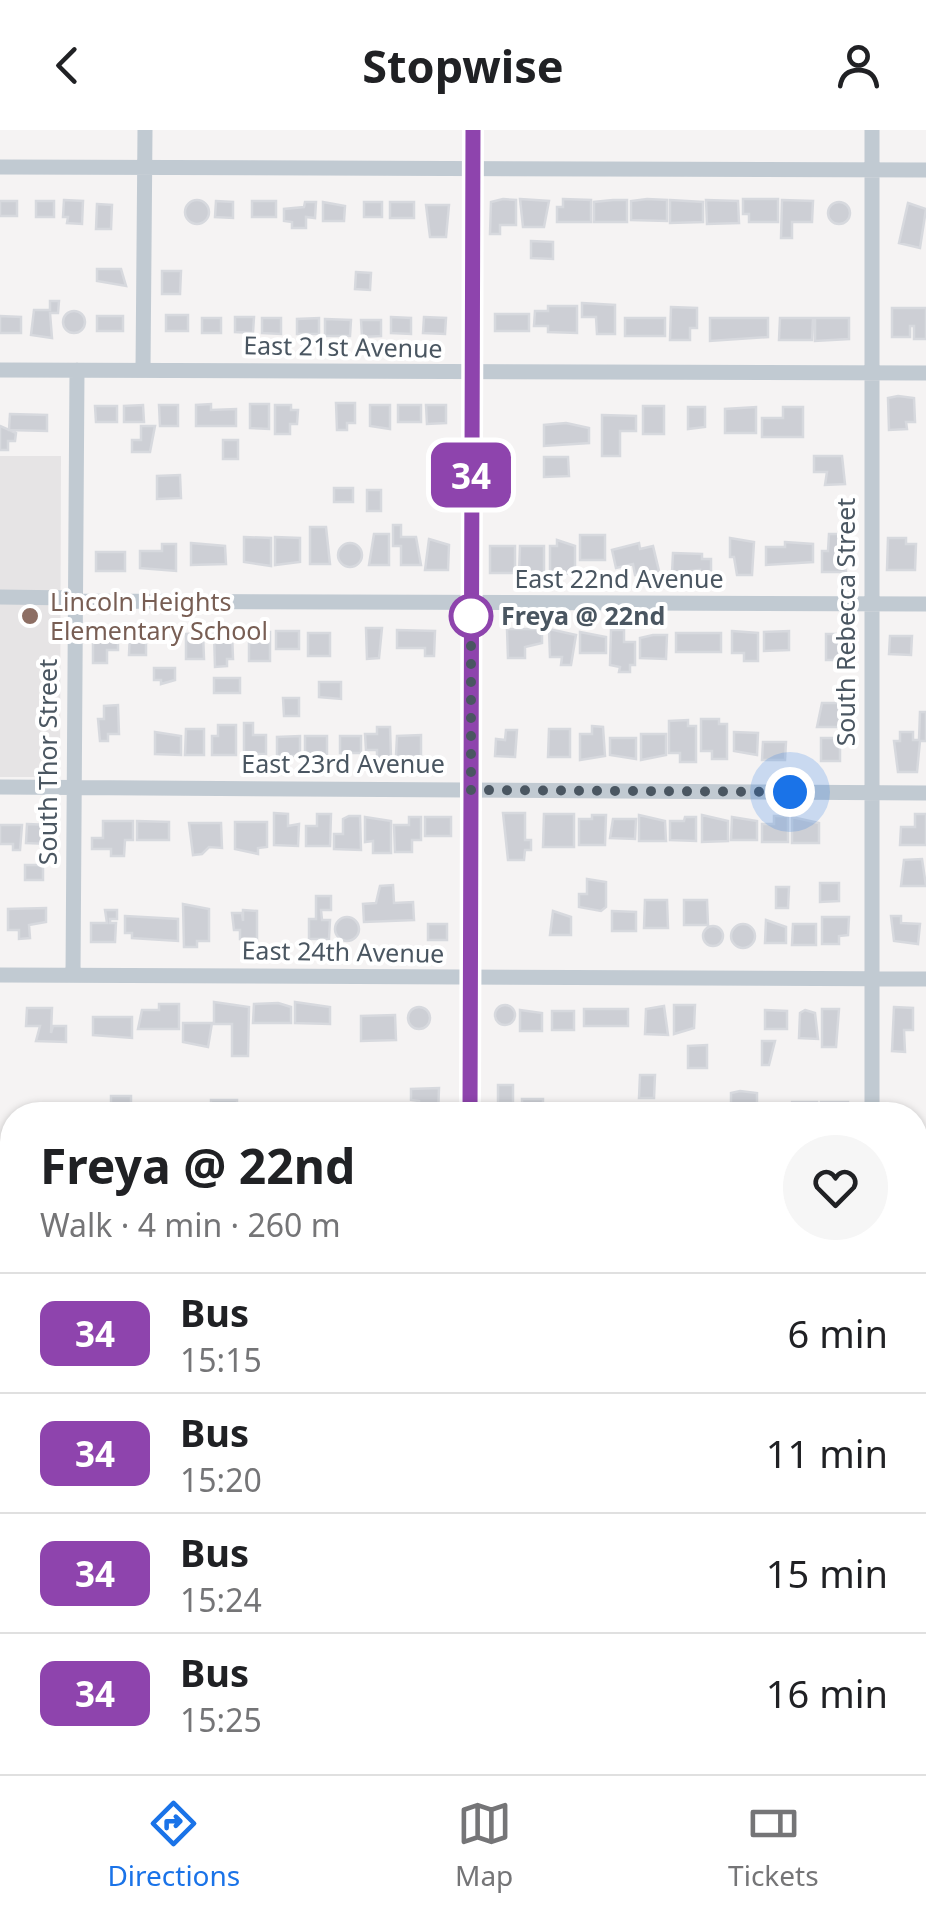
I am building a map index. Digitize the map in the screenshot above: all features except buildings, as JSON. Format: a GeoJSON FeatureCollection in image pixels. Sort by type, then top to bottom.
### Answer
{"type":"FeatureCollection","features":[{"type":"Feature","properties":{"kind":"main road"},"geometry":{"type":"LineString","coordinates":[[470,1102],[473,130]]}},
{"type":"Feature","properties":{"kind":"street"},"geometry":{"type":"LineString","coordinates":[[143,370],[144,130]]}},
{"type":"Feature","properties":{"kind":"street","name":"South Rebecca Street"},"geometry":{"type":"LineString","coordinates":[[872,130],[872,1102]]}},
{"type":"Feature","properties":{"kind":"street"},"geometry":{"type":"LineString","coordinates":[[0,167],[926,170]]}},
{"type":"Feature","properties":{"kind":"street","name":"East 21st Avenue"},"geometry":{"type":"LineString","coordinates":[[0,370],[926,372]]}},
{"type":"Feature","properties":{"kind":"street","name":"South Thor Street"},"geometry":{"type":"LineString","coordinates":[[73,975],[77,370]]}},
{"type":"Feature","properties":{"kind":"street","name":"East 22nd Avenue"},"geometry":{"type":"LineString","coordinates":[[0,597],[471,604],[926,604]]}},
{"type":"Feature","properties":{"kind":"street","name":"East 23rd Avenue"},"geometry":{"type":"LineString","coordinates":[[0,787],[926,793]]}},
{"type":"Feature","properties":{"kind":"street","name":"East 24th Avenue"},"geometry":{"type":"LineString","coordinates":[[0,975],[926,979]]}},
{"type":"Feature","properties":{"kind":"shaded area","name":"Lincoln Heights Elementary School"},"geometry":{"type":"Polygon","coordinates":[[[0,456],[61,456],[60,777],[0,777],[0,456]]]}},
{"type":"Feature","properties":{"kind":"bus line","name":"34"},"geometry":{"type":"LineString","coordinates":[[470,1102],[473,130]]}},
{"type":"Feature","properties":{"kind":"place","name":"Lincoln Heights Elementary School"},"geometry":{"type":"Point","coordinates":[30,616]}},
{"type":"Feature","properties":{"kind":"place","name":"Freya @ 22nd"},"geometry":{"type":"Point","coordinates":[471,616]}},
{"type":"Feature","properties":{"kind":"route"},"geometry":{"type":"LineString","coordinates":[[471,616],[471,604],[471,790],[790,792]]}}]}
